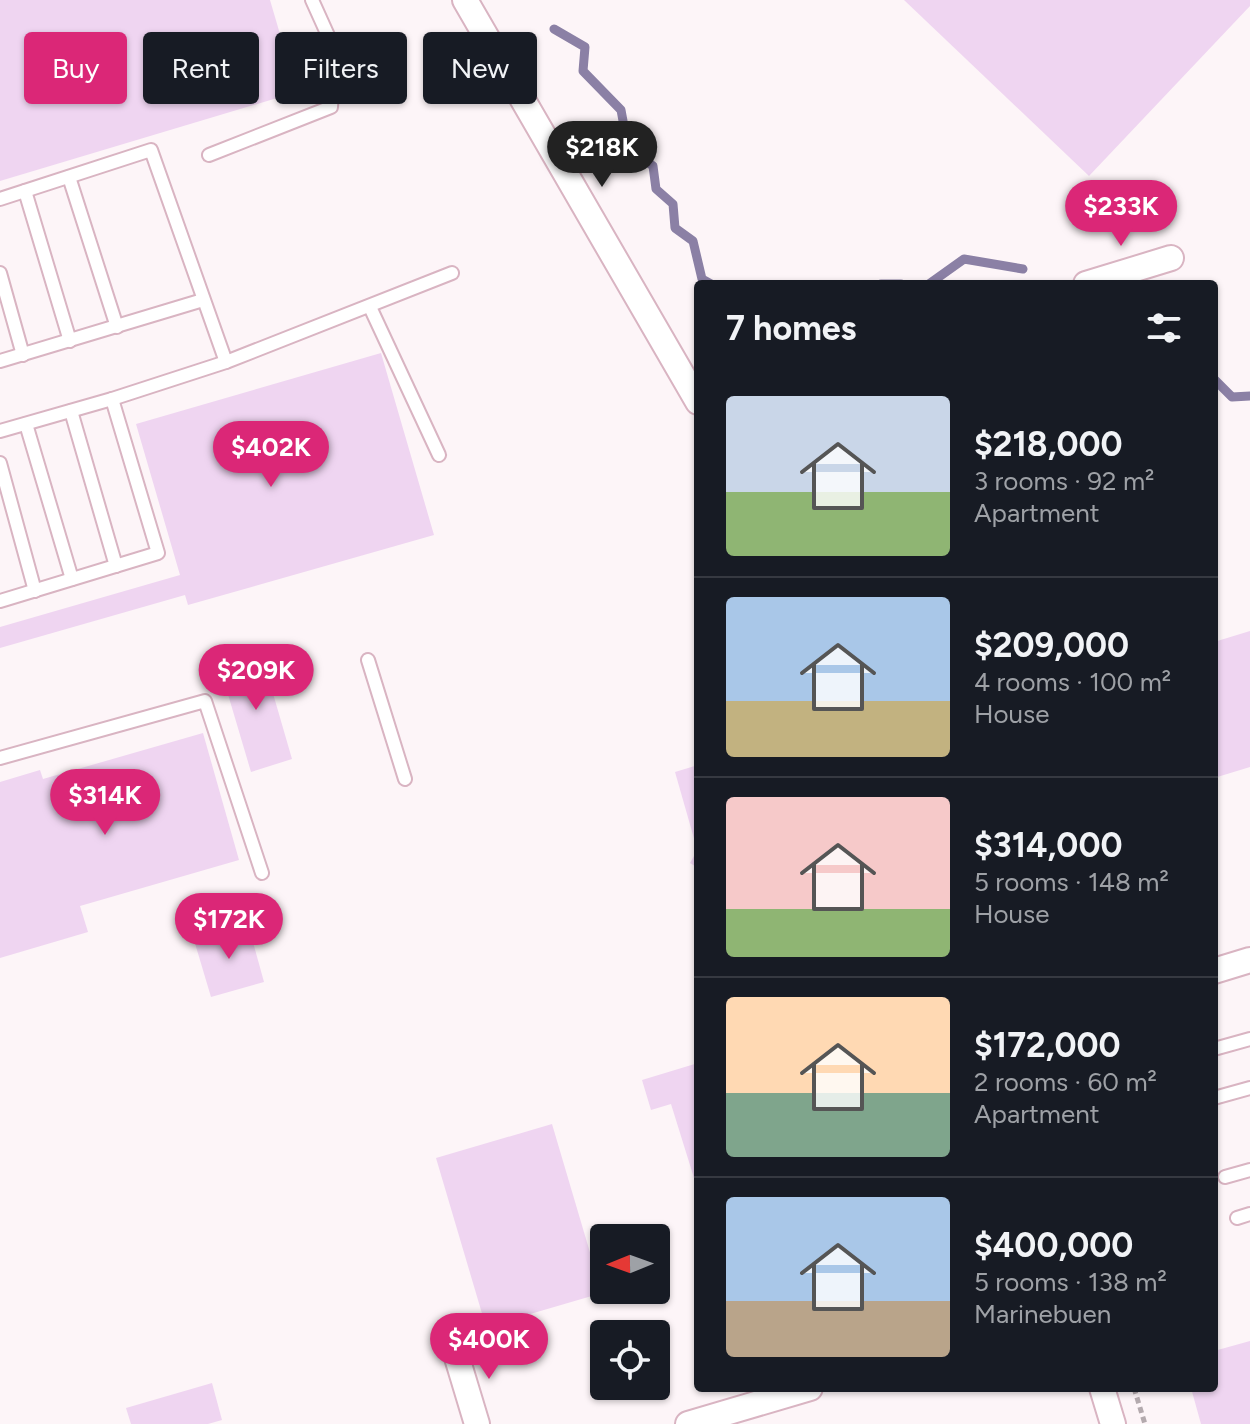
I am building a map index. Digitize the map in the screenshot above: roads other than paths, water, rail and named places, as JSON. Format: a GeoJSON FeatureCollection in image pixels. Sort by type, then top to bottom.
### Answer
{"type":"FeatureCollection","features":[{"type":"Feature","properties":{"kind":"street"},"geometry":{"type":"LineString","coordinates":[[465,0],[694,395]]}},
{"type":"Feature","properties":{"kind":"street"},"geometry":{"type":"LineString","coordinates":[[1099,280],[1171,258]]}},
{"type":"Feature","properties":{"kind":"street"},"geometry":{"type":"LineString","coordinates":[[1218,970],[1250,960]]}},
{"type":"Feature","properties":{"kind":"street"},"geometry":{"type":"LineString","coordinates":[[455,1351],[477,1424]]}},
{"type":"Feature","properties":{"kind":"street"},"geometry":{"type":"LineString","coordinates":[[688,1424],[796,1392]]}},
{"type":"Feature","properties":{"kind":"street"},"geometry":{"type":"LineString","coordinates":[[1103,1392],[1113,1424]]}},
{"type":"Feature","properties":{"kind":"lane"},"geometry":{"type":"LineString","coordinates":[[209,155],[331,107],[335,51],[312,0]]}},
{"type":"Feature","properties":{"kind":"lane"},"geometry":{"type":"LineString","coordinates":[[0,199],[151,150],[226,362]]}},
{"type":"Feature","properties":{"kind":"lane"},"geometry":{"type":"LineString","coordinates":[[69,177],[117,327]]}},
{"type":"Feature","properties":{"kind":"lane"},"geometry":{"type":"LineString","coordinates":[[25,191],[70,341]]}},
{"type":"Feature","properties":{"kind":"lane"},"geometry":{"type":"LineString","coordinates":[[0,273],[23,355]]}},
{"type":"Feature","properties":{"kind":"lane"},"geometry":{"type":"LineString","coordinates":[[0,431],[226,362],[452,273]]}},
{"type":"Feature","properties":{"kind":"lane"},"geometry":{"type":"LineString","coordinates":[[0,361],[203,300]]}},
{"type":"Feature","properties":{"kind":"lane"},"geometry":{"type":"LineString","coordinates":[[370,307],[439,455]]}},
{"type":"Feature","properties":{"kind":"lane"},"geometry":{"type":"LineString","coordinates":[[0,601],[158,553],[112,399]]}},
{"type":"Feature","properties":{"kind":"lane"},"geometry":{"type":"LineString","coordinates":[[71,411],[116,566]]}},
{"type":"Feature","properties":{"kind":"lane"},"geometry":{"type":"LineString","coordinates":[[26,424],[72,579]]}},
{"type":"Feature","properties":{"kind":"lane"},"geometry":{"type":"LineString","coordinates":[[0,463],[35,591]]}},
{"type":"Feature","properties":{"kind":"lane"},"geometry":{"type":"LineString","coordinates":[[368,660],[405,779]]}},
{"type":"Feature","properties":{"kind":"lane"},"geometry":{"type":"LineString","coordinates":[[0,758],[205,701],[262,873]]}},
{"type":"Feature","properties":{"kind":"lane"},"geometry":{"type":"LineString","coordinates":[[1218,1048],[1250,1039]]}},
{"type":"Feature","properties":{"kind":"lane"},"geometry":{"type":"LineString","coordinates":[[1218,1097],[1250,1088]]}},
{"type":"Feature","properties":{"kind":"lane"},"geometry":{"type":"LineString","coordinates":[[1225,1177],[1250,1170]]}},
{"type":"Feature","properties":{"kind":"waterway"},"geometry":{"type":"LineString","coordinates":[[554,29],[585,47],[583,71],[621,110],[628,148],[653,166],[656,189],[673,204],[675,228],[693,241],[704,280]]}},
{"type":"Feature","properties":{"kind":"waterway"},"geometry":{"type":"LineString","coordinates":[[935,280],[964,259],[1023,269]]}},
{"type":"Feature","properties":{"kind":"waterway"},"geometry":{"type":"LineString","coordinates":[[1218,383],[1232,397],[1250,396]]}}]}
